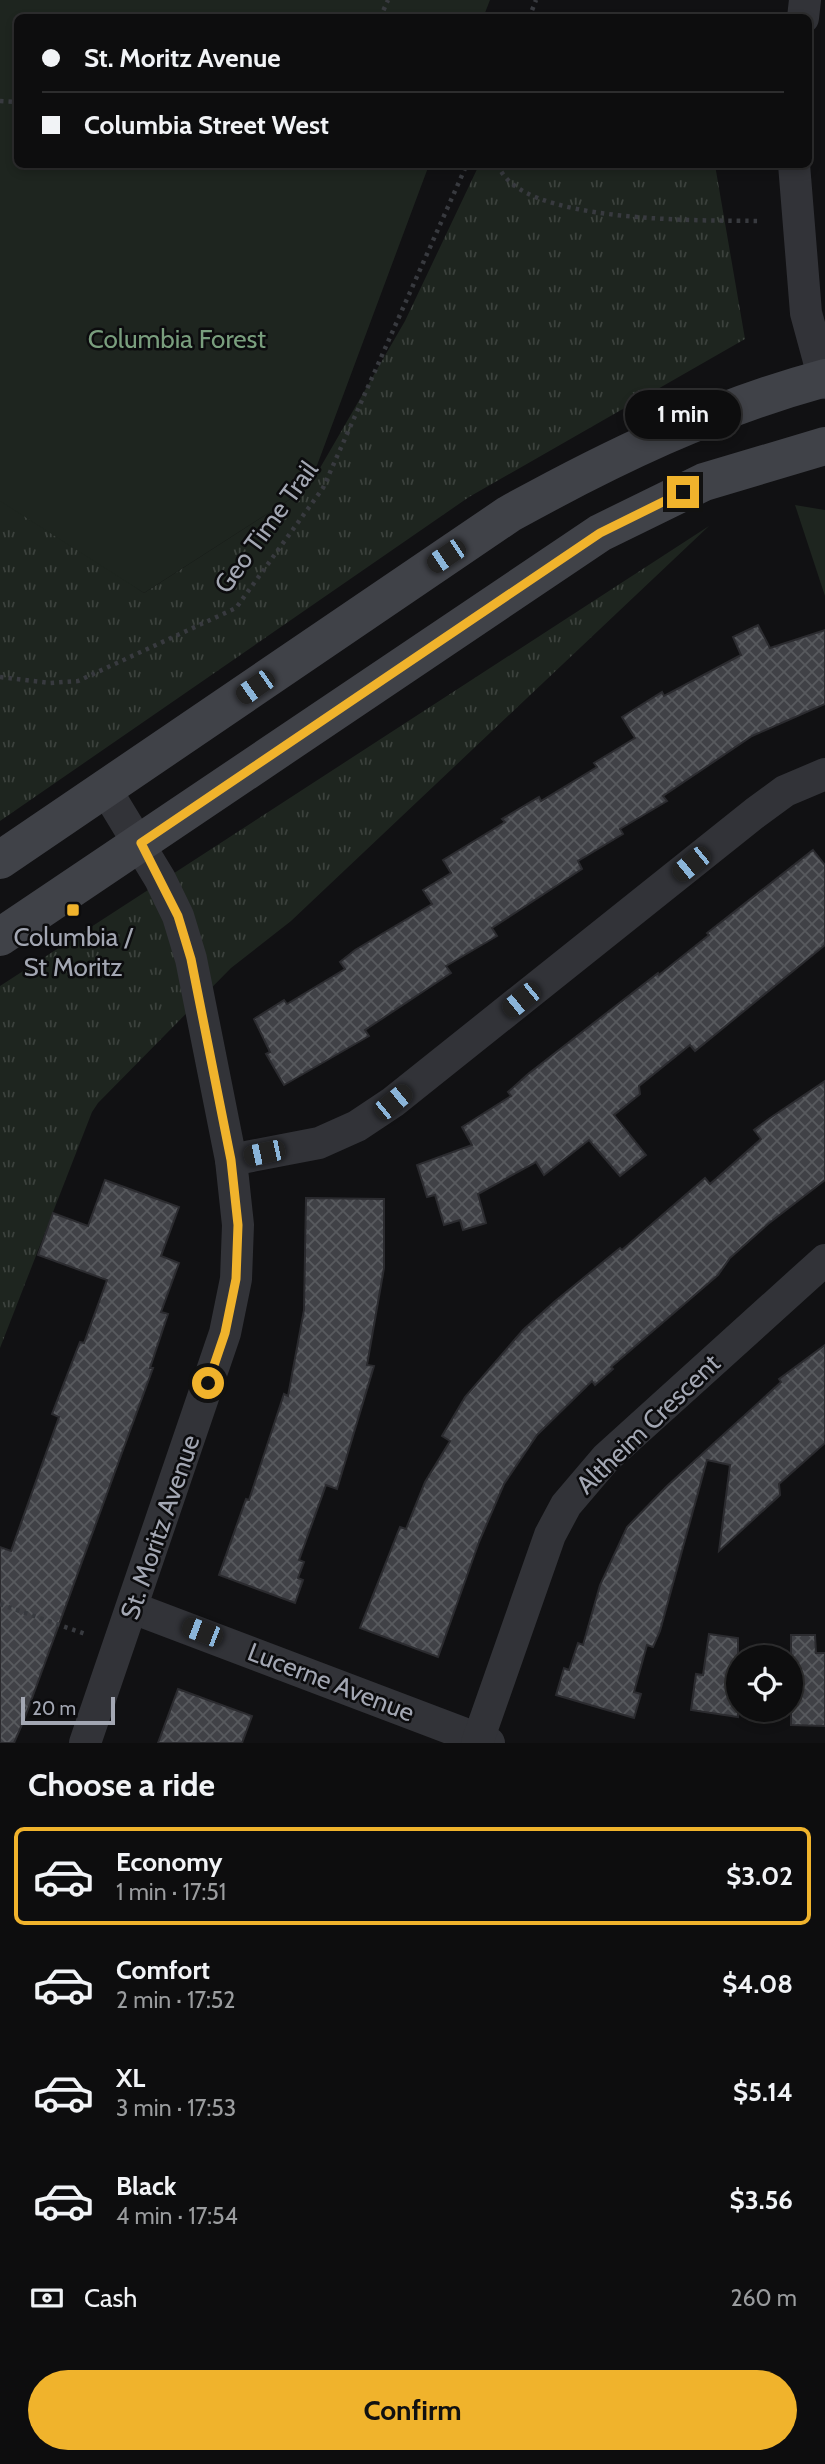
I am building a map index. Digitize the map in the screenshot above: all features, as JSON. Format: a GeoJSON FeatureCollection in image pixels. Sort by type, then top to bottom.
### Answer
{"type":"FeatureCollection","features":[{"type":"Feature","properties":{"kind":"main road"},"geometry":{"type":"LineString","coordinates":[[0,860],[509,514],[588,470],[716,413],[824,380]]}},
{"type":"Feature","properties":{"kind":"main road"},"geometry":{"type":"LineString","coordinates":[[0,937],[600,533],[704,482],[825,446]]}},
{"type":"Feature","properties":{"kind":"street"},"geometry":{"type":"LineString","coordinates":[[794,168],[806,313],[824,380]]}},
{"type":"Feature","properties":{"kind":"street"},"geometry":{"type":"LineString","coordinates":[[231,1160],[319,1143],[357,1126],[393,1102],[755,813],[785,791],[825,774]]}},
{"type":"Feature","properties":{"kind":"street","name":"St. Moritz Avenue"},"geometry":{"type":"LineString","coordinates":[[85,1743],[225,1333],[236,1279],[238,1225],[231,1160],[191,959],[178,916],[141,843],[106,790]]}},
{"type":"Feature","properties":{"kind":"street","name":"Altheim Crescent"},"geometry":{"type":"LineString","coordinates":[[482,1742],[550,1535],[566,1505],[606,1458],[825,1260]]}},
{"type":"Feature","properties":{"kind":"street","name":"Lucerne Avenue"},"geometry":{"type":"LineString","coordinates":[[133,1608],[482,1742]]}},
{"type":"Feature","properties":{"kind":"path","name":"Geo Time Trail"},"geometry":{"type":"LineString","coordinates":[[0,677],[50,683],[78,681],[236,608],[323,488],[465,168]]}},
{"type":"Feature","properties":{"kind":"path"},"geometry":{"type":"LineString","coordinates":[[501,168],[513,186],[546,203],[558,206],[618,215],[761,221]]}},
{"type":"Feature","properties":{"kind":"path"},"geometry":{"type":"LineString","coordinates":[[0,1604],[100,1639]]}},
{"type":"Feature","properties":{"kind":"green space","name":"Columbia Forest"},"geometry":{"type":"Polygon","coordinates":[[[0,0],[490,0],[485,14],[14,14],[14,168],[428,168],[309,487],[144,593],[0,501],[0,0]]]}},
{"type":"Feature","properties":{"kind":"green space"},"geometry":{"type":"Polygon","coordinates":[[[478,168],[716,168],[745,339],[469,497],[0,821],[0,494],[144,593],[309,487],[405,321],[478,168]]]}},
{"type":"Feature","properties":{"kind":"green space"},"geometry":{"type":"Polygon","coordinates":[[[795,505],[825,510],[825,596],[795,505]]]}},
{"type":"Feature","properties":{"kind":"green space"},"geometry":{"type":"Polygon","coordinates":[[[709,526],[291,921],[231,968],[98,1103],[92,1112],[0,1348],[0,986],[709,526]]]}},
{"type":"Feature","properties":{"kind":"building"},"geometry":{"type":"Polygon","coordinates":[[[758,625],[770,648],[825,630],[825,704],[752,736],[663,796],[667,801],[620,829],[623,834],[578,861],[582,869],[492,928],[497,936],[446,966],[451,973],[365,1030],[369,1036],[284,1085],[266,1054],[270,1052],[254,1019],[284,1000],[287,1004],[345,969],[340,962],[355,950],[432,904],[423,890],[451,873],[443,860],[505,822],[502,819],[539,797],[541,801],[597,767],[594,763],[635,738],[622,717],[662,692],[664,696],[741,655],[733,637],[758,625]]]}},
{"type":"Feature","properties":{"kind":"building"},"geometry":{"type":"Polygon","coordinates":[[[813,850],[825,865],[825,945],[695,1051],[690,1045],[639,1086],[640,1094],[614,1115],[646,1155],[620,1176],[589,1140],[544,1175],[536,1162],[478,1194],[486,1223],[463,1230],[460,1220],[444,1225],[435,1195],[427,1197],[417,1165],[472,1145],[462,1127],[511,1096],[508,1092],[528,1074],[658,973],[659,975],[709,935],[707,933],[813,850]]]}},
{"type":"Feature","properties":{"kind":"building"},"geometry":{"type":"Polygon","coordinates":[[[825,1081],[825,1180],[768,1224],[730,1258],[718,1275],[611,1367],[613,1369],[595,1385],[592,1381],[537,1435],[504,1484],[479,1542],[438,1657],[360,1628],[400,1527],[406,1529],[425,1482],[450,1441],[442,1436],[465,1397],[523,1330],[554,1302],[620,1248],[622,1250],[705,1178],[710,1184],[761,1139],[754,1130],[825,1081]]]}},
{"type":"Feature","properties":{"kind":"building"},"geometry":{"type":"Polygon","coordinates":[[[105,1180],[179,1207],[161,1256],[179,1263],[161,1312],[168,1314],[150,1368],[153,1368],[24,1720],[14,1743],[0,1743],[0,1547],[11,1551],[59,1417],[52,1414],[80,1342],[84,1343],[107,1280],[38,1255],[53,1213],[88,1226],[105,1180]]]}},
{"type":"Feature","properties":{"kind":"building"},"geometry":{"type":"Polygon","coordinates":[[[306,1198],[384,1199],[384,1268],[367,1365],[374,1366],[337,1489],[326,1485],[299,1560],[304,1562],[298,1578],[303,1580],[295,1603],[219,1575],[246,1499],[249,1500],[284,1394],[288,1396],[304,1310],[306,1198]]]}},
{"type":"Feature","properties":{"kind":"building"},"geometry":{"type":"Polygon","coordinates":[[[825,1345],[825,1443],[779,1484],[780,1495],[719,1551],[730,1465],[707,1460],[660,1631],[653,1647],[647,1645],[634,1692],[641,1694],[634,1718],[556,1695],[564,1668],[569,1670],[578,1643],[583,1645],[600,1585],[627,1527],[667,1486],[781,1382],[779,1379],[825,1345]]]}},
{"type":"Feature","properties":{"kind":"building"},"geometry":{"type":"Polygon","coordinates":[[[709,1634],[738,1638],[738,1645],[726,1645],[726,1715],[691,1710],[696,1674],[703,1675],[709,1634]]]}},
{"type":"Feature","properties":{"kind":"building"},"geometry":{"type":"Polygon","coordinates":[[[791,1635],[815,1635],[816,1653],[825,1653],[825,1726],[791,1725],[791,1722],[803,1722],[803,1645],[791,1645],[791,1635]]]}},
{"type":"Feature","properties":{"kind":"building"},"geometry":{"type":"Polygon","coordinates":[[[178,1689],[252,1716],[242,1743],[158,1743],[178,1689]]]}},
{"type":"Feature","properties":{"kind":"place","name":"Columbia / St Moritz"},"geometry":{"type":"Point","coordinates":[73,910]}},
{"type":"Feature","properties":{"kind":"route"},"geometry":{"type":"LineString","coordinates":[[208,1383],[225,1333],[236,1279],[238,1225],[231,1160],[191,959],[178,916],[141,843],[600,533],[683,492]]}}]}
